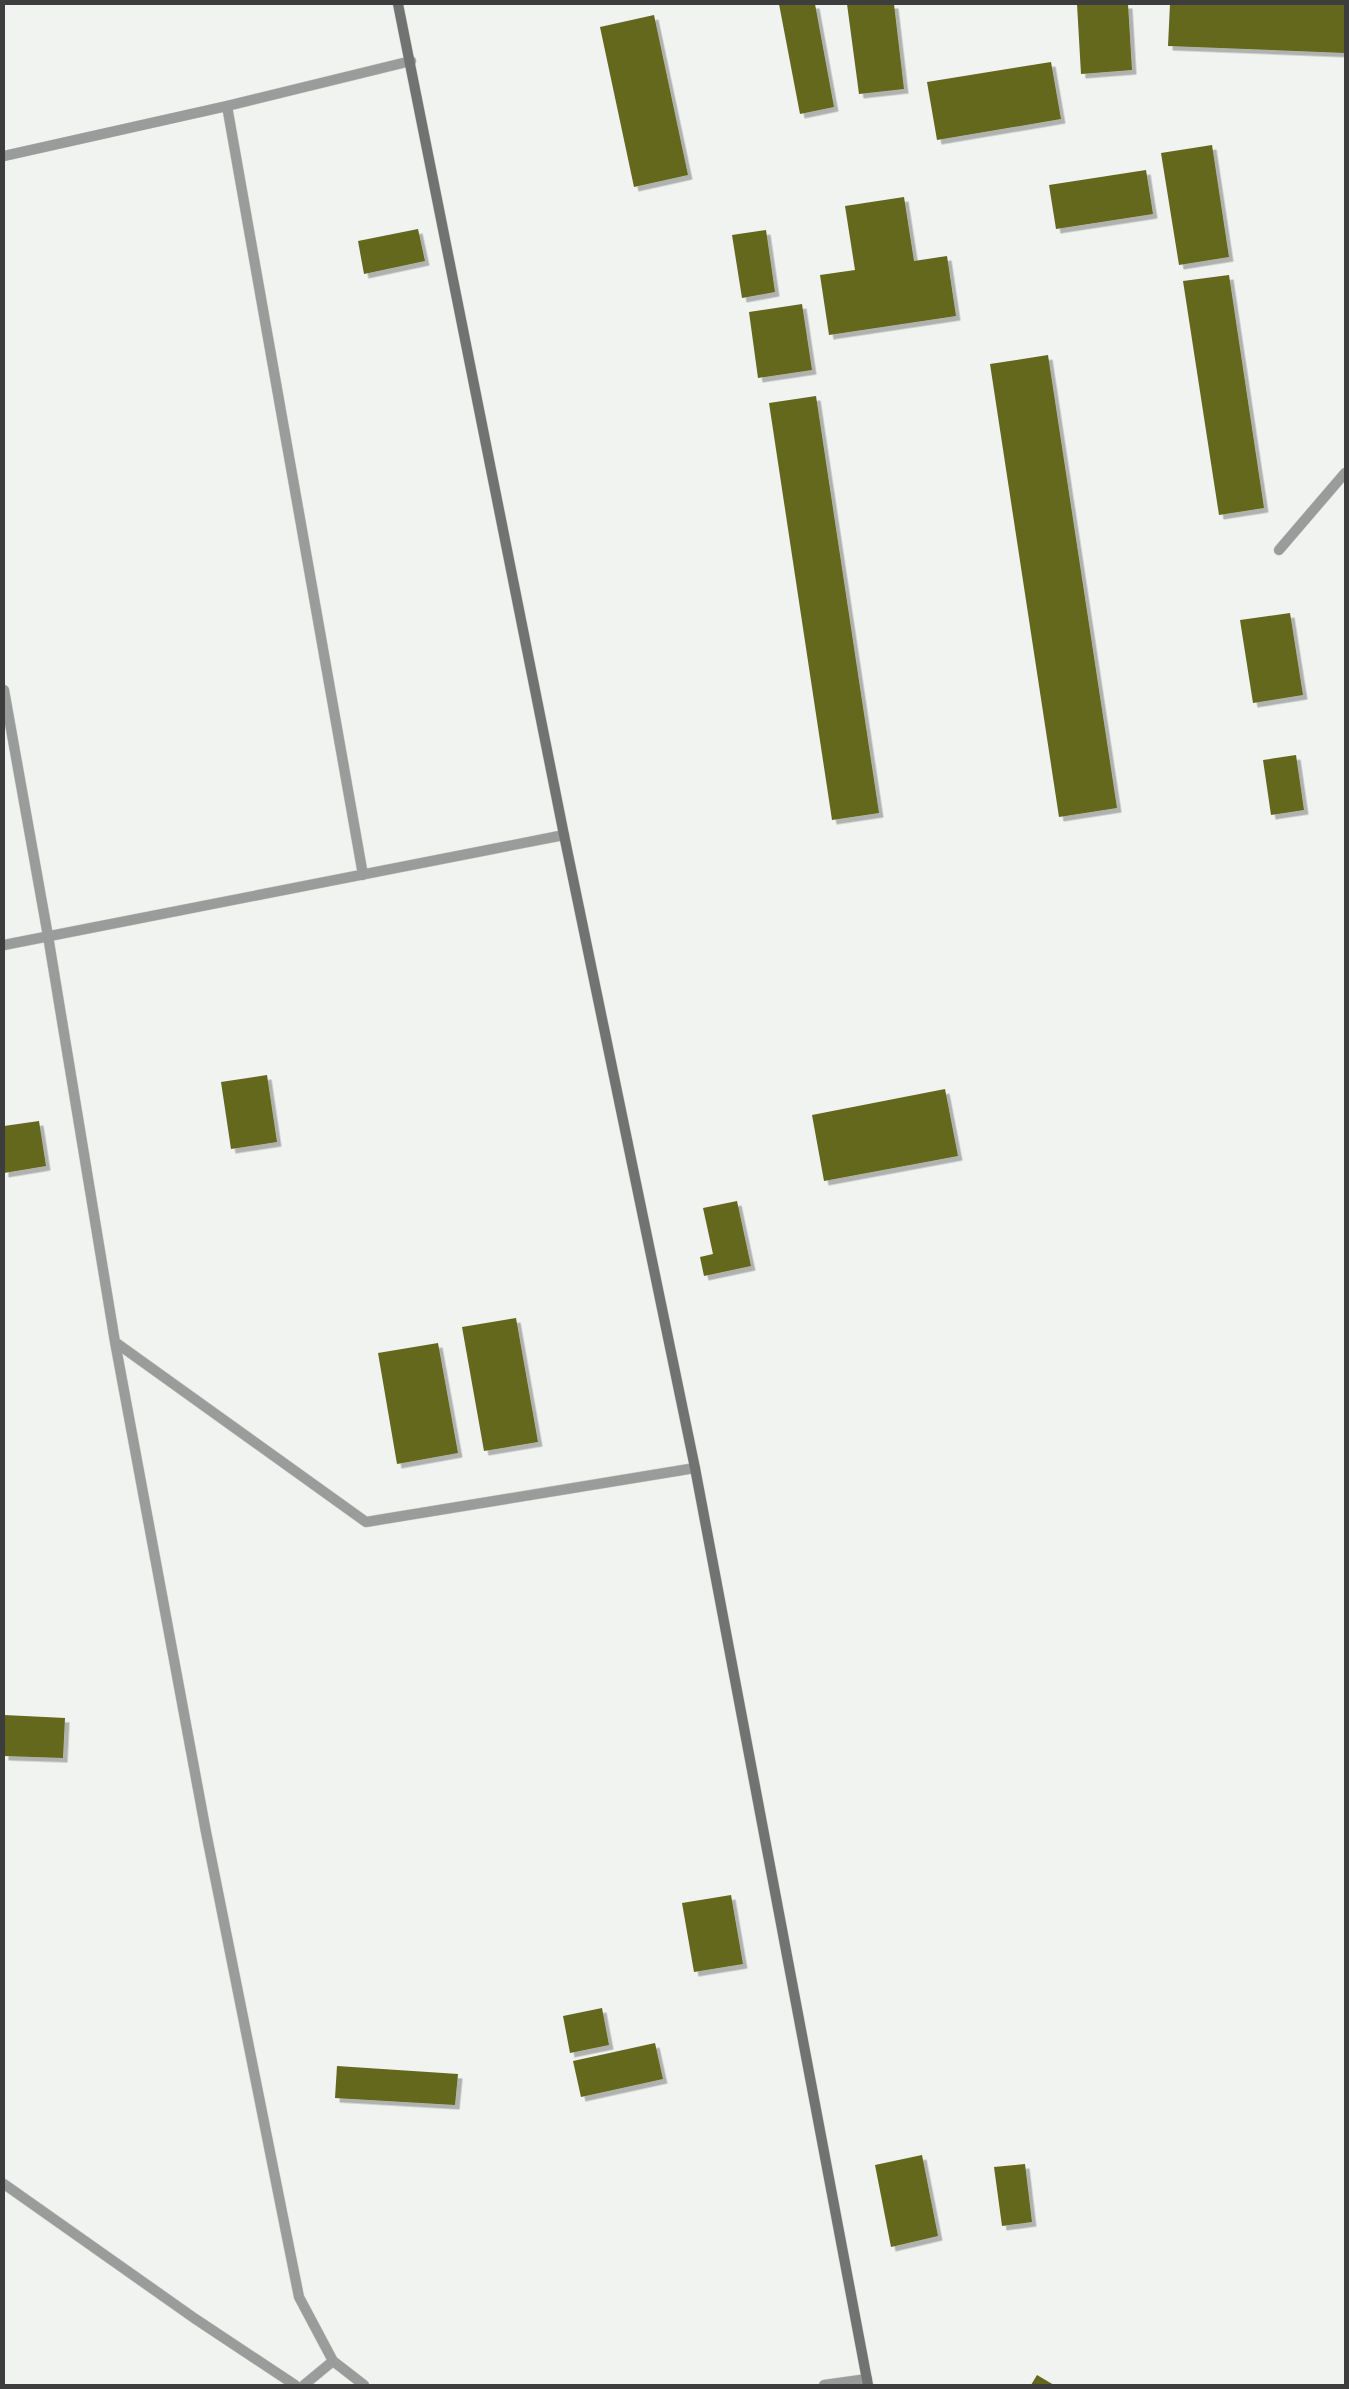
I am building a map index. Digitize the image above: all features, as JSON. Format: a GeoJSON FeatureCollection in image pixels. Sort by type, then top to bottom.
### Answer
{"type":"FeatureCollection","features":[{"type":"Feature","properties":{"kind":"street"},"geometry":{"type":"LineString","coordinates":[[398,4],[411,61],[564,835],[695,1468],[870,2383],[824,2385]]}},
{"type":"Feature","properties":{"kind":"street"},"geometry":{"type":"LineString","coordinates":[[4,156],[227,106],[411,61]]}},
{"type":"Feature","properties":{"kind":"street"},"geometry":{"type":"LineString","coordinates":[[227,106],[363,875]]}},
{"type":"Feature","properties":{"kind":"street"},"geometry":{"type":"LineString","coordinates":[[1279,550],[1345,473]]}},
{"type":"Feature","properties":{"kind":"street"},"geometry":{"type":"LineString","coordinates":[[4,690],[48,936],[115,1342],[206,1832],[299,2297],[333,2361],[364,2385]]}},
{"type":"Feature","properties":{"kind":"street"},"geometry":{"type":"LineString","coordinates":[[4,945],[564,835]]}},
{"type":"Feature","properties":{"kind":"street"},"geometry":{"type":"LineString","coordinates":[[115,1342],[366,1522],[695,1468]]}},
{"type":"Feature","properties":{"kind":"street"},"geometry":{"type":"LineString","coordinates":[[4,2184],[194,2318],[296,2385]]}},
{"type":"Feature","properties":{"kind":"street"},"geometry":{"type":"LineString","coordinates":[[304,2385],[333,2361]]}},
{"type":"Feature","properties":{"kind":"building"},"geometry":{"type":"Polygon","coordinates":[[[779,4],[815,4],[834,107],[800,114],[779,4]]]}},
{"type":"Feature","properties":{"kind":"building"},"geometry":{"type":"Polygon","coordinates":[[[847,4],[894,4],[904,89],[859,94],[847,4]]]}},
{"type":"Feature","properties":{"kind":"building"},"geometry":{"type":"Polygon","coordinates":[[[1077,4],[1128,4],[1132,70],[1081,74],[1077,4]]]}},
{"type":"Feature","properties":{"kind":"building"},"geometry":{"type":"Polygon","coordinates":[[[1170,4],[1345,4],[1345,53],[1168,46],[1170,4]]]}},
{"type":"Feature","properties":{"kind":"building"},"geometry":{"type":"Polygon","coordinates":[[[654,15],[688,175],[634,187],[600,27],[654,15]]]}},
{"type":"Feature","properties":{"kind":"building"},"geometry":{"type":"Polygon","coordinates":[[[1051,62],[1061,119],[937,140],[927,82],[1051,62]]]}},
{"type":"Feature","properties":{"kind":"building"},"geometry":{"type":"Polygon","coordinates":[[[1212,145],[1229,257],[1179,265],[1161,153],[1212,145]]]}},
{"type":"Feature","properties":{"kind":"building"},"geometry":{"type":"Polygon","coordinates":[[[1146,170],[1153,214],[1056,229],[1049,185],[1146,170]]]}},
{"type":"Feature","properties":{"kind":"building"},"geometry":{"type":"Polygon","coordinates":[[[904,197],[914,261],[947,256],[956,316],[829,335],[820,275],[855,270],[845,206],[904,197]]]}},
{"type":"Feature","properties":{"kind":"building"},"geometry":{"type":"Polygon","coordinates":[[[418,229],[425,261],[364,274],[358,241],[418,229]]]}},
{"type":"Feature","properties":{"kind":"building"},"geometry":{"type":"Polygon","coordinates":[[[766,230],[775,292],[742,298],[732,235],[766,230]]]}},
{"type":"Feature","properties":{"kind":"building"},"geometry":{"type":"Polygon","coordinates":[[[1229,275],[1264,508],[1219,515],[1183,281],[1229,275]]]}},
{"type":"Feature","properties":{"kind":"building"},"geometry":{"type":"Polygon","coordinates":[[[802,304],[812,370],[758,378],[749,312],[802,304]]]}},
{"type":"Feature","properties":{"kind":"building"},"geometry":{"type":"Polygon","coordinates":[[[1048,355],[1117,808],[1059,817],[990,364],[1048,355]]]}},
{"type":"Feature","properties":{"kind":"building"},"geometry":{"type":"Polygon","coordinates":[[[816,396],[879,813],[832,820],[769,403],[816,396]]]}},
{"type":"Feature","properties":{"kind":"building"},"geometry":{"type":"Polygon","coordinates":[[[1290,613],[1303,695],[1253,703],[1240,620],[1290,613]]]}},
{"type":"Feature","properties":{"kind":"building"},"geometry":{"type":"Polygon","coordinates":[[[1296,755],[1304,810],[1271,815],[1263,760],[1296,755]]]}},
{"type":"Feature","properties":{"kind":"building"},"geometry":{"type":"Polygon","coordinates":[[[267,1075],[277,1142],[231,1149],[221,1082],[267,1075]]]}},
{"type":"Feature","properties":{"kind":"building"},"geometry":{"type":"Polygon","coordinates":[[[945,1089],[958,1156],[824,1181],[812,1115],[945,1089]]]}},
{"type":"Feature","properties":{"kind":"building"},"geometry":{"type":"Polygon","coordinates":[[[39,1121],[46,1166],[4,1173],[4,1126],[39,1121]]]}},
{"type":"Feature","properties":{"kind":"building"},"geometry":{"type":"Polygon","coordinates":[[[737,1201],[751,1266],[704,1276],[700,1257],[713,1254],[703,1208],[737,1201]]]}},
{"type":"Feature","properties":{"kind":"building"},"geometry":{"type":"Polygon","coordinates":[[[516,1318],[538,1442],[484,1451],[462,1327],[516,1318]]]}},
{"type":"Feature","properties":{"kind":"building"},"geometry":{"type":"Polygon","coordinates":[[[438,1343],[458,1453],[397,1464],[378,1353],[438,1343]]]}},
{"type":"Feature","properties":{"kind":"building"},"geometry":{"type":"Polygon","coordinates":[[[4,1715],[65,1718],[63,1758],[4,1756],[4,1715]]]}},
{"type":"Feature","properties":{"kind":"building"},"geometry":{"type":"Polygon","coordinates":[[[731,1895],[743,1964],[694,1972],[682,1903],[731,1895]]]}},
{"type":"Feature","properties":{"kind":"building"},"geometry":{"type":"Polygon","coordinates":[[[602,2008],[609,2045],[570,2053],[563,2016],[602,2008]]]}},
{"type":"Feature","properties":{"kind":"building"},"geometry":{"type":"Polygon","coordinates":[[[655,2043],[663,2079],[581,2097],[573,2061],[655,2043]]]}},
{"type":"Feature","properties":{"kind":"building"},"geometry":{"type":"Polygon","coordinates":[[[337,2066],[458,2074],[455,2105],[335,2098],[337,2066]]]}},
{"type":"Feature","properties":{"kind":"building"},"geometry":{"type":"Polygon","coordinates":[[[922,2155],[938,2236],[891,2247],[875,2165],[922,2155]]]}},
{"type":"Feature","properties":{"kind":"building"},"geometry":{"type":"Polygon","coordinates":[[[1025,2164],[1032,2222],[1002,2226],[994,2167],[1025,2164]]]}},
{"type":"Feature","properties":{"kind":"building"},"geometry":{"type":"Polygon","coordinates":[[[1037,2375],[1054,2385],[1031,2385],[1037,2375]]]}}]}
